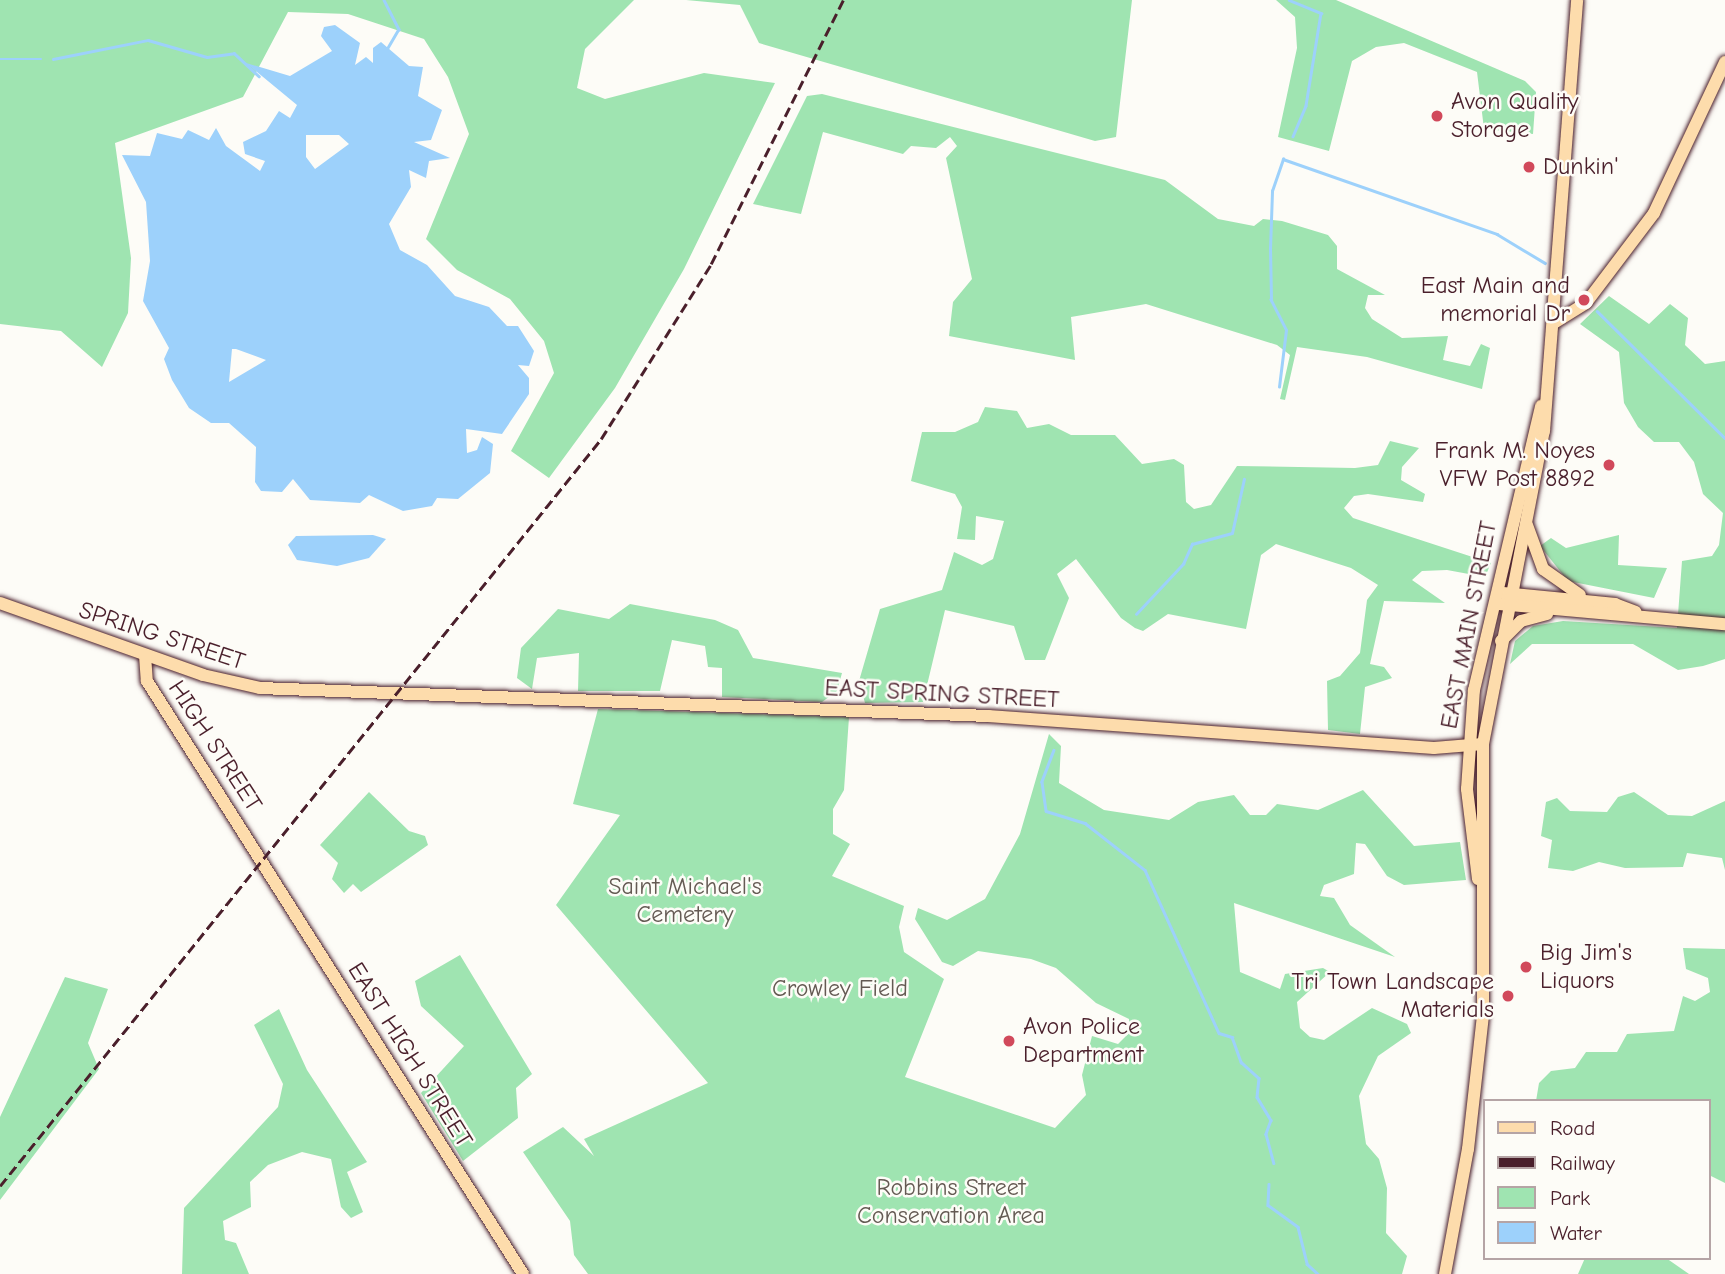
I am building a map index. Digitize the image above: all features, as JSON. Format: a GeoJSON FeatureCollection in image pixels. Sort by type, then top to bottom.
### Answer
{"type":"FeatureCollection","features":[{"type":"Feature","properties":{"kind":"main road","name":"EAST MAIN STREET"},"geometry":{"type":"LineString","coordinates":[[1445,1274],[1480,1054],[1483,744],[1498,647],[1544,430],[1542,403],[1553,323],[1577,0]]}},
{"type":"Feature","properties":{"kind":"main road"},"geometry":{"type":"LineString","coordinates":[[1553,323],[1586,303],[1654,213],[1725,62]]}},
{"type":"Feature","properties":{"kind":"main road","name":"EAST MAIN STREET"},"geometry":{"type":"LineString","coordinates":[[1482,900],[1469,836],[1468,746],[1493,597],[1531,426],[1542,403]]}},
{"type":"Feature","properties":{"kind":"main road"},"geometry":{"type":"LineString","coordinates":[[1526,520],[1535,556],[1553,581],[1640,614]]}},
{"type":"Feature","properties":{"kind":"main road"},"geometry":{"type":"LineString","coordinates":[[1493,597],[1574,613]]}},
{"type":"Feature","properties":{"kind":"main road"},"geometry":{"type":"LineString","coordinates":[[1508,600],[1615,604]]}},
{"type":"Feature","properties":{"kind":"main road","name":"SPRING STREET"},"geometry":{"type":"LineString","coordinates":[[0,604],[237,685],[399,693]]}},
{"type":"Feature","properties":{"kind":"main road"},"geometry":{"type":"LineString","coordinates":[[1498,647],[1521,621],[1574,613],[1640,614],[1725,624]]}},
{"type":"Feature","properties":{"kind":"main road","name":"HIGH STREET"},"geometry":{"type":"LineString","coordinates":[[145,655],[147,681],[262,858]]}},
{"type":"Feature","properties":{"kind":"main road","name":"EAST SPRING STREET"},"geometry":{"type":"LineString","coordinates":[[399,693],[975,715],[1468,746],[1483,744]]}},
{"type":"Feature","properties":{"kind":"main road","name":"EAST HIGH STREET"},"geometry":{"type":"LineString","coordinates":[[262,858],[523,1274]]}},
{"type":"Feature","properties":{"kind":"green space"},"geometry":{"type":"Polygon","coordinates":[[[0,0],[634,0],[585,49],[577,88],[605,99],[704,73],[775,83],[684,269],[615,388],[549,478],[511,451],[554,373],[544,341],[510,299],[457,270],[426,239],[469,134],[448,77],[424,39],[348,14],[288,12],[243,97],[115,143],[131,258],[128,313],[102,367],[61,331],[0,324],[0,0]]]}},
{"type":"Feature","properties":{"kind":"green space"},"geometry":{"type":"Polygon","coordinates":[[[686,0],[1132,0],[1116,137],[1095,141],[759,43],[740,5],[686,0]]]}},
{"type":"Feature","properties":{"kind":"green space"},"geometry":{"type":"Polygon","coordinates":[[[1276,0],[1336,0],[1525,81],[1536,92],[1533,134],[1484,129],[1477,72],[1404,43],[1376,47],[1352,61],[1329,151],[1278,137],[1297,48],[1295,17],[1276,0]]]}},
{"type":"Feature","properties":{"kind":"green space"},"geometry":{"type":"Polygon","coordinates":[[[822,94],[1165,180],[1218,219],[1254,226],[1263,219],[1282,221],[1328,235],[1337,246],[1337,269],[1385,295],[1368,295],[1365,308],[1372,319],[1402,338],[1448,336],[1443,360],[1470,366],[1481,344],[1490,348],[1482,389],[1367,357],[1297,347],[1285,400],[1280,399],[1290,355],[1277,345],[1146,304],[1071,317],[1075,360],[949,336],[953,302],[972,279],[946,158],[957,146],[950,137],[936,148],[911,146],[903,154],[823,132],[801,214],[753,204],[807,96],[822,94]]]}},
{"type":"Feature","properties":{"kind":"green space"},"geometry":{"type":"Polygon","coordinates":[[[1609,296],[1649,324],[1670,304],[1688,318],[1685,345],[1705,364],[1725,361],[1725,659],[1703,666],[1678,670],[1633,644],[1532,644],[1510,664],[1515,641],[1533,626],[1563,621],[1677,628],[1682,561],[1712,556],[1719,545],[1723,513],[1703,494],[1694,462],[1679,442],[1654,442],[1638,427],[1624,403],[1619,352],[1580,324],[1609,296]]]}},
{"type":"Feature","properties":{"kind":"green space"},"geometry":{"type":"Polygon","coordinates":[[[985,407],[1017,411],[1027,428],[1049,424],[1071,435],[1115,435],[1142,464],[1174,459],[1184,465],[1186,502],[1194,509],[1211,505],[1237,466],[1355,468],[1378,465],[1390,441],[1419,448],[1402,467],[1401,480],[1425,494],[1423,502],[1368,494],[1354,496],[1344,508],[1353,518],[1491,563],[1485,577],[1447,570],[1422,571],[1412,580],[1445,603],[1384,601],[1370,664],[1384,667],[1392,678],[1365,687],[1360,734],[1328,730],[1327,681],[1340,676],[1360,653],[1367,600],[1378,585],[1351,568],[1276,544],[1261,555],[1246,629],[1168,614],[1143,631],[1135,628],[1121,618],[1076,559],[1057,574],[1069,598],[1045,660],[1025,660],[1014,626],[945,610],[923,702],[865,703],[859,681],[880,609],[942,590],[954,552],[982,565],[993,559],[1004,521],[976,516],[975,540],[957,539],[962,507],[955,494],[911,481],[922,432],[955,432],[978,422],[985,407]]]}},
{"type":"Feature","properties":{"kind":"green space"},"geometry":{"type":"Polygon","coordinates":[[[1619,535],[1618,565],[1667,568],[1654,598],[1568,581],[1540,546],[1551,538],[1566,548],[1619,535]]]}},
{"type":"Feature","properties":{"kind":"green space"},"geometry":{"type":"Polygon","coordinates":[[[630,604],[715,620],[738,630],[753,658],[842,673],[837,691],[822,702],[722,697],[722,668],[708,667],[705,646],[672,640],[660,691],[578,691],[579,653],[537,658],[532,689],[517,678],[521,648],[558,609],[609,619],[630,604]]]}},
{"type":"Feature","properties":{"kind":"green space"},"geometry":{"type":"Polygon","coordinates":[[[598,709],[849,717],[844,790],[833,809],[833,834],[850,844],[832,876],[904,906],[899,927],[904,952],[944,979],[905,1077],[1055,1128],[1086,1095],[1082,1075],[1092,1036],[1118,1044],[1130,1032],[1129,1019],[1096,1003],[1056,968],[1031,959],[978,951],[953,966],[942,962],[915,919],[918,908],[947,920],[985,899],[1020,834],[1049,734],[1061,746],[1059,783],[1104,810],[1169,820],[1198,802],[1234,795],[1250,815],[1266,815],[1277,804],[1318,810],[1363,790],[1414,846],[1460,842],[1466,880],[1404,885],[1387,876],[1365,844],[1356,843],[1354,874],[1324,885],[1320,896],[1334,898],[1350,925],[1395,957],[1234,903],[1240,972],[1280,989],[1285,974],[1323,968],[1330,972],[1297,1002],[1300,1028],[1310,1037],[1324,1040],[1372,1008],[1407,1024],[1411,1033],[1378,1056],[1359,1096],[1366,1144],[1379,1159],[1387,1188],[1386,1233],[1407,1256],[1402,1274],[588,1274],[574,1255],[570,1221],[523,1152],[563,1127],[594,1156],[584,1139],[708,1083],[556,905],[620,815],[573,804],[598,709]]]}},
{"type":"Feature","properties":{"kind":"green space"},"geometry":{"type":"Polygon","coordinates":[[[369,792],[409,831],[425,836],[428,845],[361,892],[353,884],[344,893],[332,879],[338,863],[320,845],[369,792]]]}},
{"type":"Feature","properties":{"kind":"green space"},"geometry":{"type":"Polygon","coordinates":[[[1634,792],[1668,815],[1692,816],[1725,801],[1725,870],[1722,858],[1687,853],[1683,867],[1625,868],[1599,862],[1573,871],[1548,868],[1552,840],[1541,836],[1546,802],[1557,798],[1570,811],[1607,812],[1618,797],[1634,792]]]}},
{"type":"Feature","properties":{"kind":"green space"},"geometry":{"type":"Polygon","coordinates":[[[1683,948],[1725,949],[1725,1183],[1711,1176],[1711,1099],[1536,1099],[1539,1083],[1551,1071],[1575,1068],[1586,1052],[1617,1052],[1627,1034],[1674,1031],[1683,996],[1695,1001],[1710,992],[1708,978],[1686,969],[1683,948]]]}},
{"type":"Feature","properties":{"kind":"green space"},"geometry":{"type":"Polygon","coordinates":[[[460,955],[532,1074],[516,1088],[518,1118],[463,1161],[421,1093],[464,1046],[421,1006],[415,981],[460,955]]]}},
{"type":"Feature","properties":{"kind":"green space"},"geometry":{"type":"Polygon","coordinates":[[[65,977],[108,989],[88,1043],[99,1069],[0,1200],[0,1117],[65,977]]]}},
{"type":"Feature","properties":{"kind":"green space"},"geometry":{"type":"Polygon","coordinates":[[[279,1009],[307,1070],[367,1162],[347,1172],[363,1212],[351,1218],[341,1207],[331,1159],[302,1152],[268,1165],[250,1182],[251,1207],[223,1221],[225,1240],[236,1243],[249,1274],[182,1274],[184,1208],[278,1107],[283,1084],[254,1025],[279,1009]]]}},
{"type":"Feature","properties":{"kind":"green space"},"geometry":{"type":"Polygon","coordinates":[[[1584,1260],[1669,1260],[1689,1274],[1578,1274],[1584,1260]]]}},
{"type":"Feature","properties":{"kind":"water"},"geometry":{"type":"Polygon","coordinates":[[[335,25],[360,43],[355,65],[366,57],[373,63],[373,48],[381,42],[409,66],[423,67],[418,96],[442,110],[431,140],[414,142],[450,158],[429,161],[426,178],[409,170],[411,187],[389,224],[400,250],[427,265],[455,296],[489,307],[507,326],[518,326],[534,351],[529,366],[518,365],[529,378],[529,394],[502,434],[466,429],[467,453],[477,450],[482,437],[493,444],[490,473],[458,499],[437,498],[432,506],[403,511],[369,495],[360,503],[310,500],[293,479],[282,492],[261,491],[255,482],[256,447],[229,423],[211,423],[189,408],[172,380],[164,359],[169,348],[143,301],[150,261],[146,202],[122,155],[150,156],[157,133],[182,139],[188,130],[209,140],[216,128],[226,146],[260,171],[265,161],[245,154],[243,142],[266,131],[279,111],[290,118],[297,105],[246,63],[290,76],[332,51],[321,36],[324,27],[335,25]],[[306,135],[306,157],[315,169],[349,144],[339,135],[306,135]],[[232,349],[229,382],[266,360],[236,349],[232,349]]]}},
{"type":"Feature","properties":{"kind":"water"},"geometry":{"type":"Polygon","coordinates":[[[373,535],[386,539],[369,558],[337,566],[297,560],[288,545],[296,536],[373,535]]]}},
{"type":"Feature","properties":{"kind":"waterway"},"geometry":{"type":"LineString","coordinates":[[384,0],[399,29],[388,48]]}},
{"type":"Feature","properties":{"kind":"waterway"},"geometry":{"type":"LineString","coordinates":[[1289,0],[1321,13],[1306,106],[1293,136]]}},
{"type":"Feature","properties":{"kind":"waterway"},"geometry":{"type":"LineString","coordinates":[[53,59],[148,40],[207,57],[234,53],[259,76]]}},
{"type":"Feature","properties":{"kind":"waterway"},"geometry":{"type":"LineString","coordinates":[[0,59],[41,59]]}},
{"type":"Feature","properties":{"kind":"waterway"},"geometry":{"type":"LineString","coordinates":[[1279,387],[1286,330],[1271,300],[1270,249],[1272,191],[1283,159],[1497,234],[1545,263]]}},
{"type":"Feature","properties":{"kind":"waterway"},"geometry":{"type":"LineString","coordinates":[[1597,311],[1725,438]]}},
{"type":"Feature","properties":{"kind":"waterway"},"geometry":{"type":"LineString","coordinates":[[1136,614],[1183,564],[1192,544],[1232,533],[1244,479]]}},
{"type":"Feature","properties":{"kind":"waterway"},"geometry":{"type":"LineString","coordinates":[[1054,750],[1042,782],[1046,811],[1085,823],[1145,870],[1219,1033],[1232,1037],[1241,1062],[1259,1078],[1257,1097],[1271,1120],[1266,1134],[1274,1163]]}},
{"type":"Feature","properties":{"kind":"waterway"},"geometry":{"type":"LineString","coordinates":[[1269,1184],[1268,1205],[1298,1227],[1307,1264],[1318,1274]]}},
{"type":"Feature","properties":{"kind":"railway"},"geometry":{"type":"LineString","coordinates":[[0,1186],[601,439],[711,264],[843,0]]}},
{"type":"Feature","properties":{"kind":"place","name":"Avon Quality Storage"},"geometry":{"type":"Point","coordinates":[1437,116]}},
{"type":"Feature","properties":{"kind":"place","name":"Dunkin'"},"geometry":{"type":"Point","coordinates":[1529,167]}},
{"type":"Feature","properties":{"kind":"place","name":"East Main and memorial Dr"},"geometry":{"type":"Point","coordinates":[1584,300]}},
{"type":"Feature","properties":{"kind":"place","name":"Frank M. Noyes VFW Post 8892"},"geometry":{"type":"Point","coordinates":[1609,465]}},
{"type":"Feature","properties":{"kind":"place","name":"Big Jim's Liquors"},"geometry":{"type":"Point","coordinates":[1526,967]}},
{"type":"Feature","properties":{"kind":"place","name":"Tri Town Landscape Materials"},"geometry":{"type":"Point","coordinates":[1508,996]}},
{"type":"Feature","properties":{"kind":"place","name":"Avon Police Department"},"geometry":{"type":"Point","coordinates":[1009,1041]}},
{"type":"Feature","properties":{"kind":"park label","name":"Saint Michael's Cemetery"},"geometry":{"type":"Point","coordinates":[685,901]}},
{"type":"Feature","properties":{"kind":"park label","name":"Crowley Field"},"geometry":{"type":"Point","coordinates":[840,989]}},
{"type":"Feature","properties":{"kind":"park label","name":"Robbins Street Conservation Area"},"geometry":{"type":"Point","coordinates":[951,1202]}}]}
